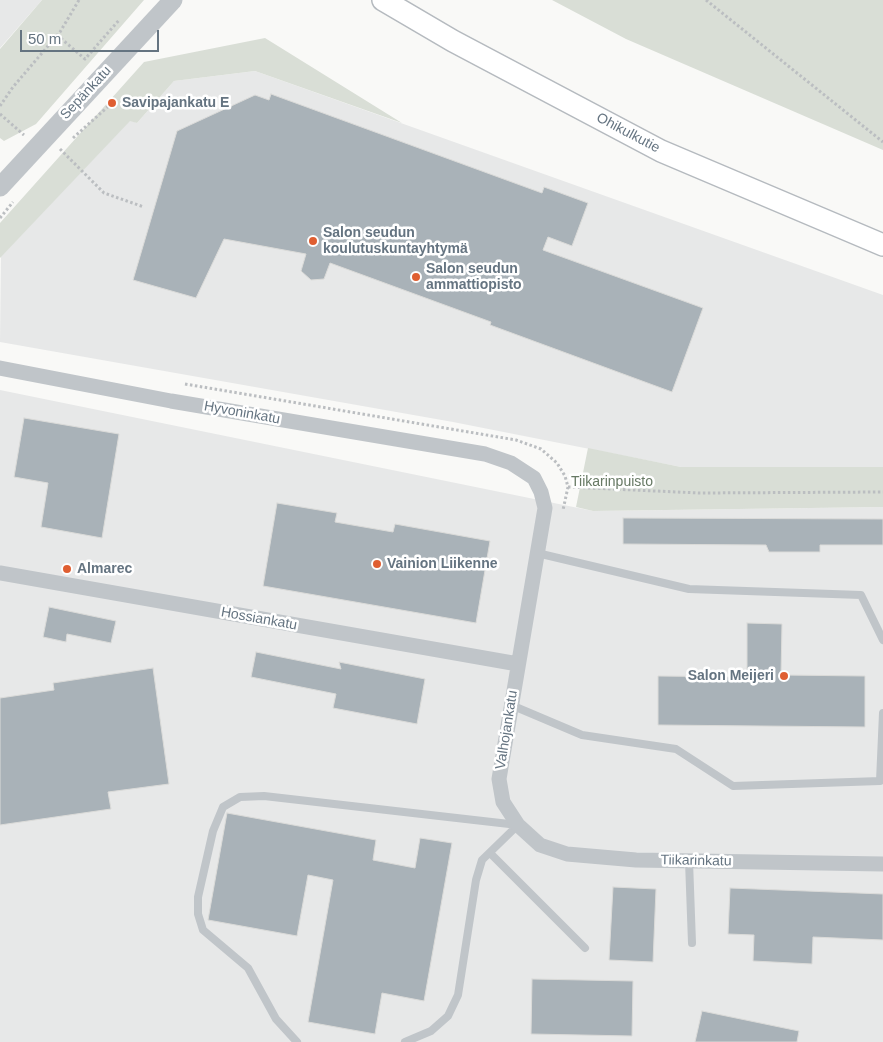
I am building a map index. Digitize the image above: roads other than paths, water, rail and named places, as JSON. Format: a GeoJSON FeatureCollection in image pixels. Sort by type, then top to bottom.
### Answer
{"type":"FeatureCollection","features":[{"type":"Feature","properties":{"kind":"main road","name":"Ohikulkutie"},"geometry":{"type":"LineString","coordinates":[[383,0],[453,41],[661,151],[883,245]]}},
{"type":"Feature","properties":{"kind":"street","name":"Sepänkatu"},"geometry":{"type":"LineString","coordinates":[[1,182],[173,0]]}},
{"type":"Feature","properties":{"kind":"street","name":"Hyvoninkatu"},"geometry":{"type":"LineString","coordinates":[[0,368],[171,401],[485,454]]}},
{"type":"Feature","properties":{"kind":"street","name":"Valhojankatu"},"geometry":{"type":"LineString","coordinates":[[485,454],[511,463],[534,478],[541,492],[544,508],[499,779],[503,802],[518,825]]}},
{"type":"Feature","properties":{"kind":"street","name":"Hossiankatu"},"geometry":{"type":"LineString","coordinates":[[0,573],[518,664]]}},
{"type":"Feature","properties":{"kind":"street","name":"Tiikarinkatu"},"geometry":{"type":"LineString","coordinates":[[518,825],[540,845],[567,854],[636,860],[883,864]]}},
{"type":"Feature","properties":{"kind":"lane"},"geometry":{"type":"LineString","coordinates":[[537,553],[689,589],[860,595],[883,640]]}},
{"type":"Feature","properties":{"kind":"lane"},"geometry":{"type":"LineString","coordinates":[[512,704],[582,735],[676,749],[733,786],[880,782],[883,713]]}},
{"type":"Feature","properties":{"kind":"lane"},"geometry":{"type":"LineString","coordinates":[[297,1042],[276,1019],[248,968],[203,930],[198,914],[198,898],[213,831],[223,807],[240,797],[264,796],[518,825]]}},
{"type":"Feature","properties":{"kind":"lane"},"geometry":{"type":"LineString","coordinates":[[405,1042],[431,1031],[448,1016],[458,995],[476,880],[482,860],[518,825]]}},
{"type":"Feature","properties":{"kind":"lane"},"geometry":{"type":"LineString","coordinates":[[490,852],[585,948]]}},
{"type":"Feature","properties":{"kind":"lane"},"geometry":{"type":"LineString","coordinates":[[690,861],[692,943]]}},
{"type":"Feature","properties":{"kind":"place","name":"Savipajankatu E"},"geometry":{"type":"Point","coordinates":[112,103]}},
{"type":"Feature","properties":{"kind":"place","name":"Salon seudun koulutuskuntayhtymä"},"geometry":{"type":"Point","coordinates":[313,241]}},
{"type":"Feature","properties":{"kind":"place","name":"Salon seudun ammattiopisto"},"geometry":{"type":"Point","coordinates":[416,277]}},
{"type":"Feature","properties":{"kind":"place","name":"Vainion Liikenne"},"geometry":{"type":"Point","coordinates":[377,564]}},
{"type":"Feature","properties":{"kind":"place","name":"Almarec"},"geometry":{"type":"Point","coordinates":[67,569]}},
{"type":"Feature","properties":{"kind":"place","name":"Salon Meijeri"},"geometry":{"type":"Point","coordinates":[784,676]}},
{"type":"Feature","properties":{"kind":"park label","name":"Tiikarinpuisto"},"geometry":{"type":"Point","coordinates":[612,482]}}]}
